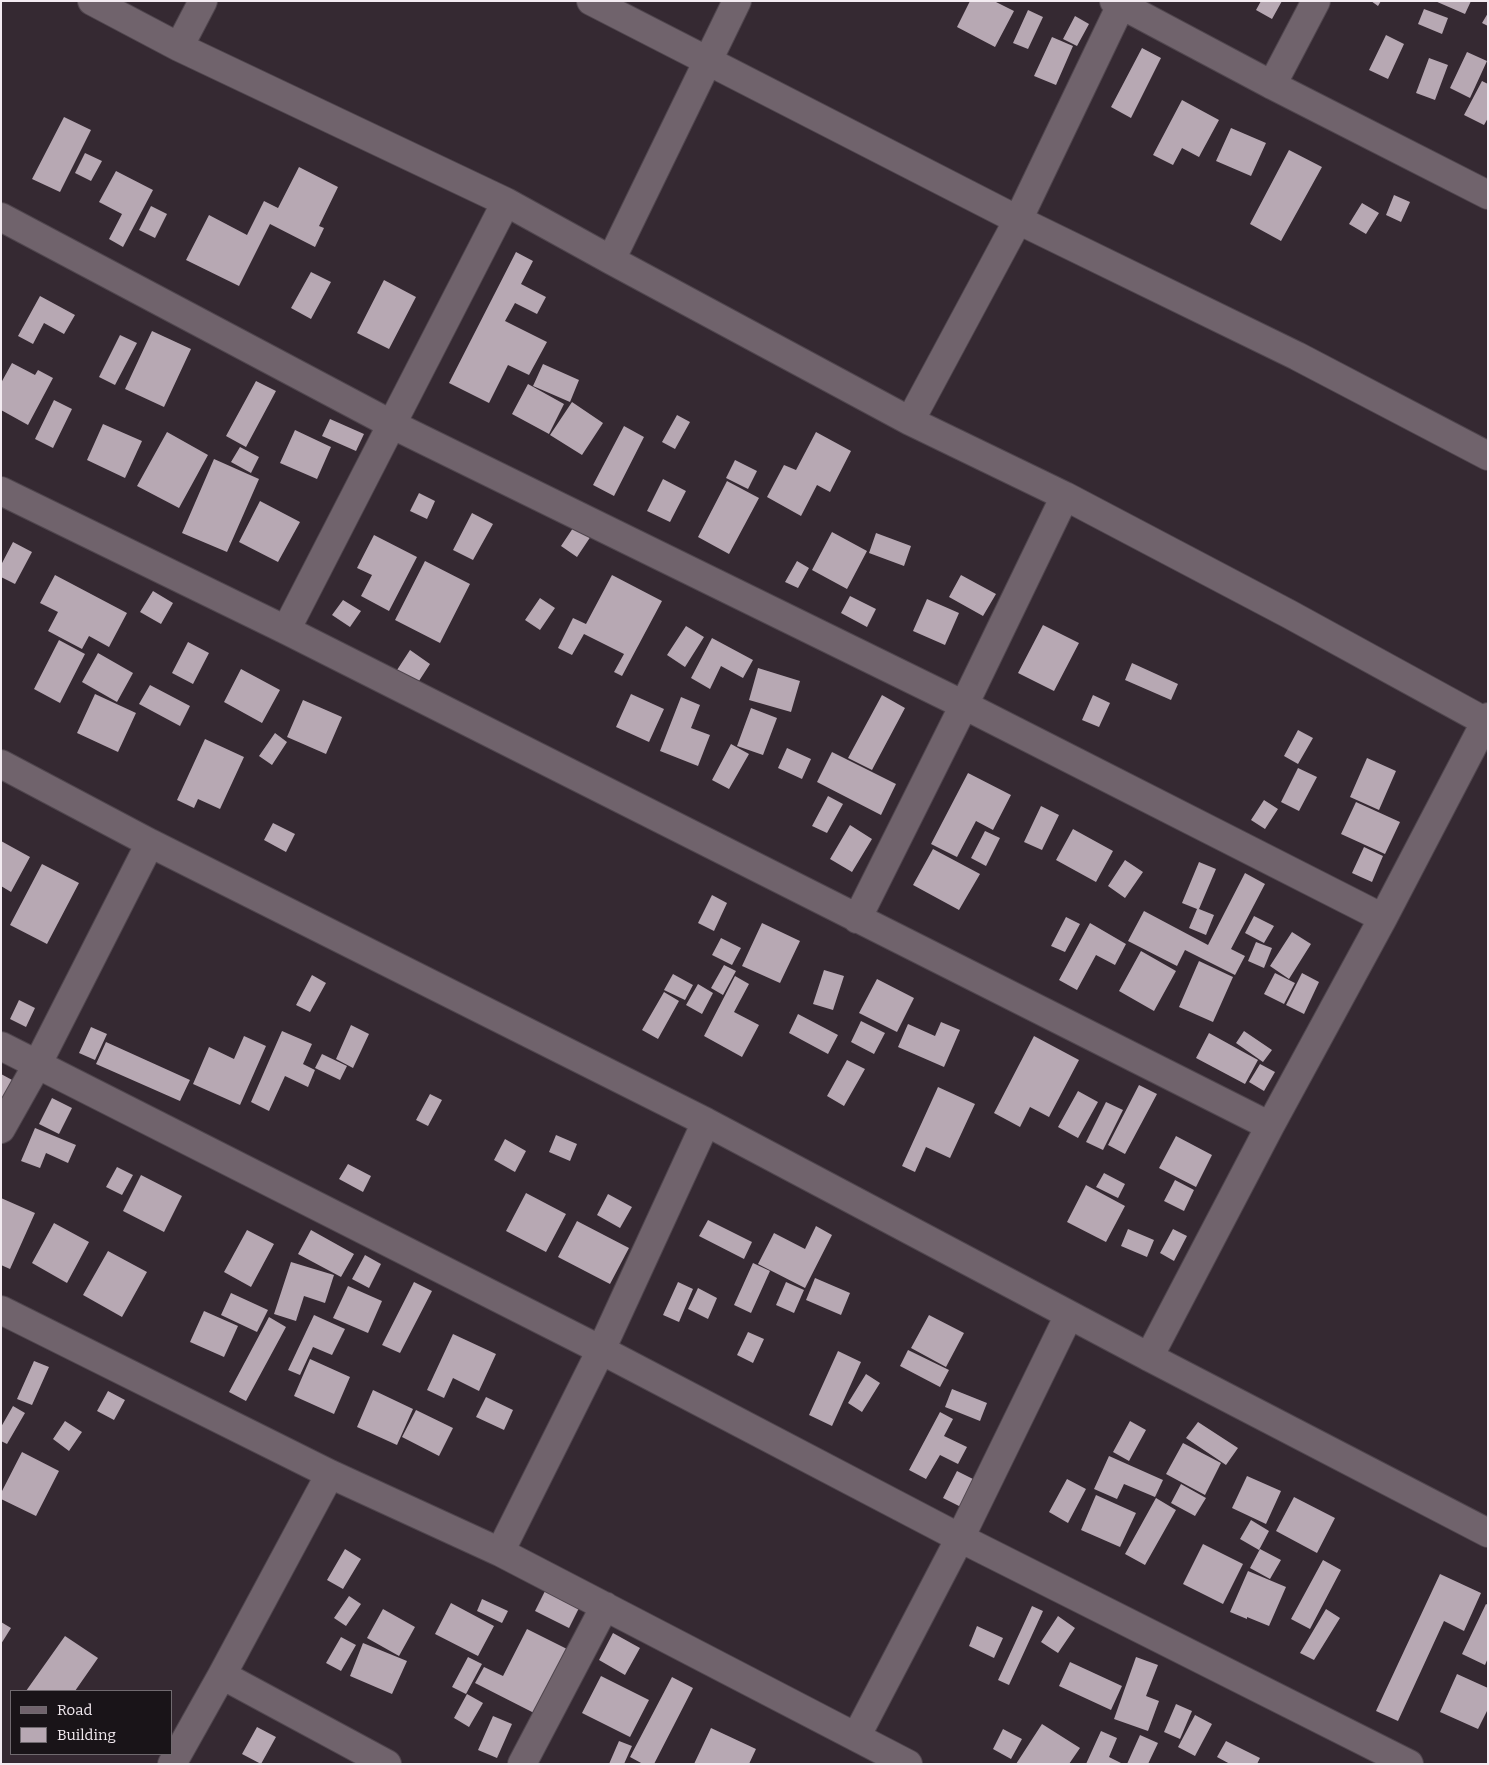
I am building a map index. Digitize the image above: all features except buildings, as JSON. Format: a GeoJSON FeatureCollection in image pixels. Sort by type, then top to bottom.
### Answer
{"type":"FeatureCollection","features":[{"type":"Feature","properties":{"kind":"street"},"geometry":{"type":"LineString","coordinates":[[92,1],[179,47],[506,202],[910,421],[1066,496],[1487,721],[1270,1126],[1150,1357]]}},
{"type":"Feature","properties":{"kind":"street"},"geometry":{"type":"LineString","coordinates":[[179,47],[203,1]]}},
{"type":"Feature","properties":{"kind":"street"},"geometry":{"type":"LineString","coordinates":[[591,1],[1018,220],[1296,356],[1488,456]]}},
{"type":"Feature","properties":{"kind":"street"},"geometry":{"type":"LineString","coordinates":[[611,260],[738,1]]}},
{"type":"Feature","properties":{"kind":"street"},"geometry":{"type":"LineString","coordinates":[[1272,85],[1316,1]]}},
{"type":"Feature","properties":{"kind":"street"},"geometry":{"type":"LineString","coordinates":[[910,421],[1018,220],[1118,3],[1272,85],[1488,194]]}},
{"type":"Feature","properties":{"kind":"street"},"geometry":{"type":"LineString","coordinates":[[286,630],[506,202]]}},
{"type":"Feature","properties":{"kind":"street"},"geometry":{"type":"LineString","coordinates":[[1,217],[391,424],[964,705],[1383,918]]}},
{"type":"Feature","properties":{"kind":"street"},"geometry":{"type":"LineString","coordinates":[[1,491],[286,630],[1270,1126]]}},
{"type":"Feature","properties":{"kind":"street"},"geometry":{"type":"LineString","coordinates":[[857,919],[1066,496]]}},
{"type":"Feature","properties":{"kind":"street"},"geometry":{"type":"LineString","coordinates":[[1,764],[150,843],[706,1122],[1069,1315],[1488,1533]]}},
{"type":"Feature","properties":{"kind":"street"},"geometry":{"type":"LineString","coordinates":[[1,1129],[37,1065],[150,843]]}},
{"type":"Feature","properties":{"kind":"street"},"geometry":{"type":"LineString","coordinates":[[1,1046],[601,1350],[960,1538],[1409,1764]]}},
{"type":"Feature","properties":{"kind":"street"},"geometry":{"type":"LineString","coordinates":[[500,1552],[601,1350],[706,1122]]}},
{"type":"Feature","properties":{"kind":"street"},"geometry":{"type":"LineString","coordinates":[[1,1310],[330,1474],[500,1552],[908,1764]]}},
{"type":"Feature","properties":{"kind":"street"},"geometry":{"type":"LineString","coordinates":[[856,1737],[960,1538],[1069,1315]]}},
{"type":"Feature","properties":{"kind":"street"},"geometry":{"type":"LineString","coordinates":[[172,1764],[330,1474]]}},
{"type":"Feature","properties":{"kind":"street"},"geometry":{"type":"LineString","coordinates":[[522,1764],[605,1606]]}},
{"type":"Feature","properties":{"kind":"street"},"geometry":{"type":"LineString","coordinates":[[222,1675],[387,1764]]}}]}
